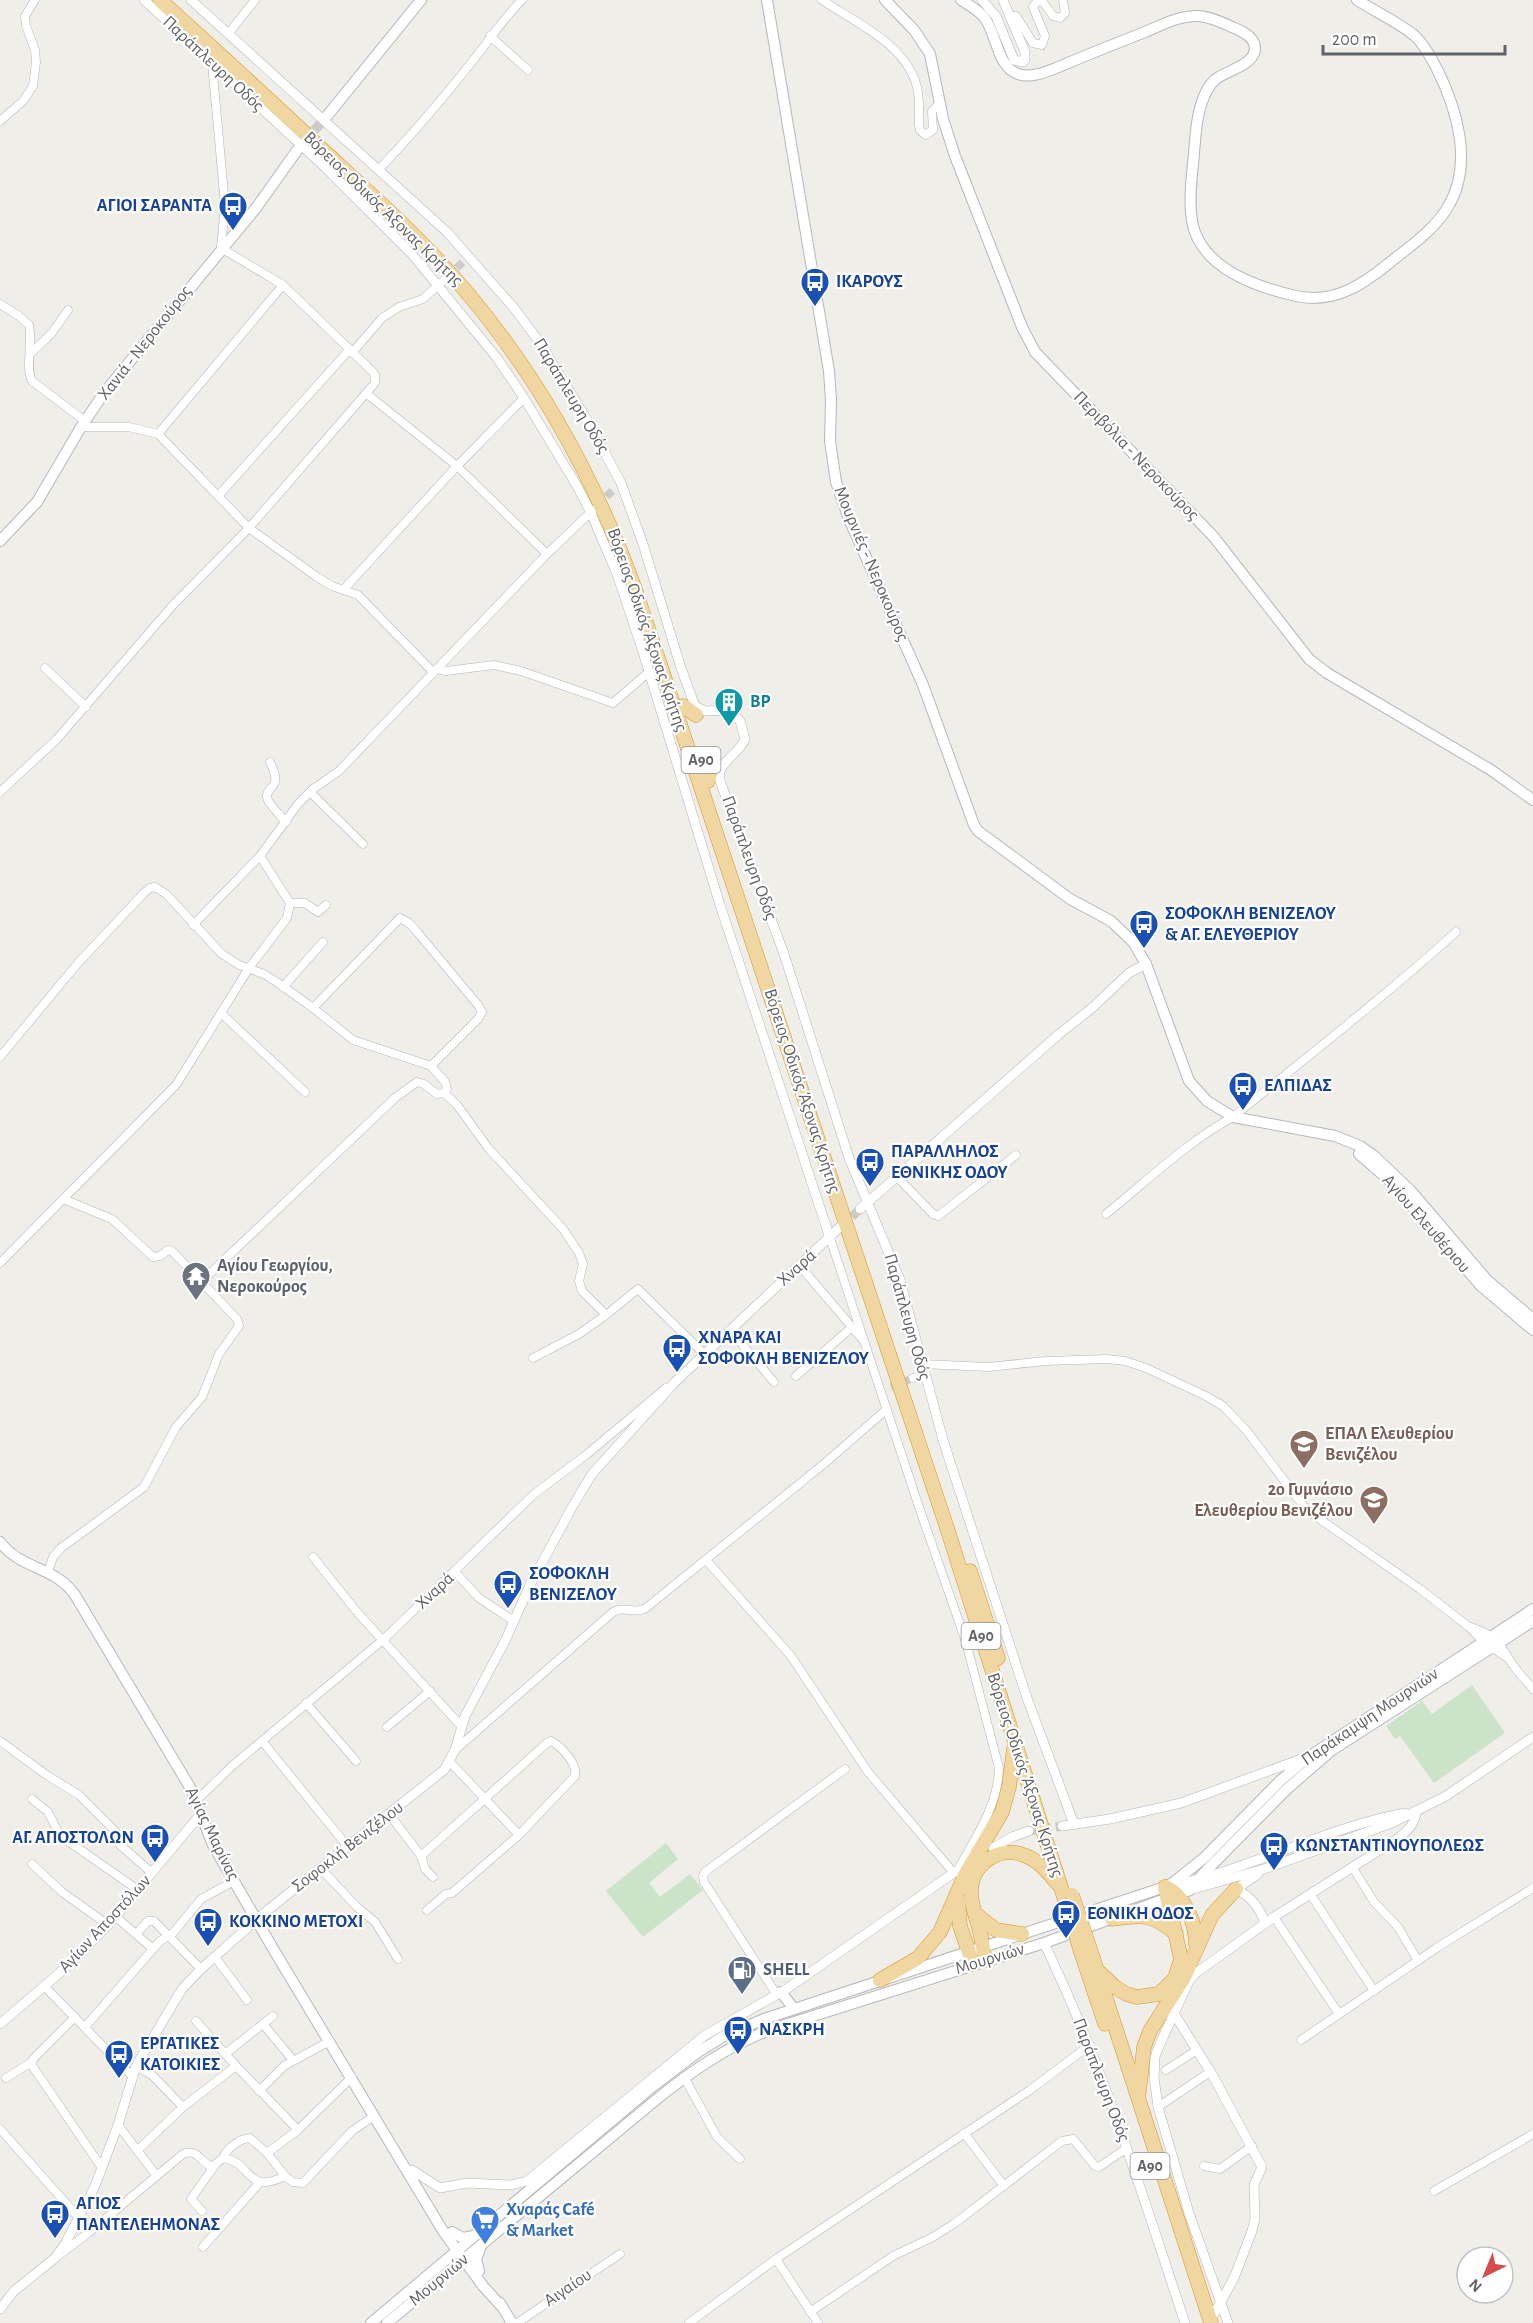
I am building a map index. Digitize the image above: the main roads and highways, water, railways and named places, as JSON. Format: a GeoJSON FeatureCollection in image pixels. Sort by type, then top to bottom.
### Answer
{"type":"FeatureCollection","features":[{"type":"Feature","properties":{"kind":"highway","name":"Βόρειος Οδικός Άξονας Κρήτης"},"geometry":{"type":"LineString","coordinates":[[160,0],[374,196],[447,269],[529,375],[587,474],[612,529],[635,589],[940,1506],[1060,1886],[1068,1898]]}},
{"type":"Feature","properties":{"kind":"highway","name":"Βόρειος Οδικός Άξονας Κρήτης"},"geometry":{"type":"LineString","coordinates":[[173,0],[418,226],[476,290],[525,354],[579,440],[609,499],[636,566],[976,1589],[1068,1898],[1202,2323]]}},
{"type":"Feature","properties":{"kind":"highway"},"geometry":{"type":"LineString","coordinates":[[683,706],[696,715]]}},
{"type":"Feature","properties":{"kind":"highway"},"geometry":{"type":"LineString","coordinates":[[708,781],[712,767]]}},
{"type":"Feature","properties":{"kind":"highway"},"geometry":{"type":"LineString","coordinates":[[880,1980],[910,1964],[927,1951],[940,1932],[965,1875],[1002,1812],[1009,1788],[1015,1743]]}},
{"type":"Feature","properties":{"kind":"highway"},"geometry":{"type":"LineString","coordinates":[[978,1956],[971,1890],[974,1875],[984,1862],[1002,1853],[1019,1853],[1037,1861],[1060,1886]]}},
{"type":"Feature","properties":{"kind":"highway"},"geometry":{"type":"LineString","coordinates":[[1187,1909],[1193,1885]]}},
{"type":"Feature","properties":{"kind":"highway"},"geometry":{"type":"LineString","coordinates":[[960,1889],[957,1904],[960,1926],[978,1956]]}},
{"type":"Feature","properties":{"kind":"highway"},"geometry":{"type":"LineString","coordinates":[[1139,2103],[1141,2066],[1147,2039],[1159,2015],[1183,1979],[1212,1915],[1236,1889]]}},
{"type":"Feature","properties":{"kind":"highway"},"geometry":{"type":"LineString","coordinates":[[1170,1893],[1187,1909],[1195,1933],[1196,1950]]}},
{"type":"Feature","properties":{"kind":"highway"},"geometry":{"type":"LineString","coordinates":[[1097,1970],[1115,1988],[1126,1994],[1146,1997],[1159,1994],[1170,1984],[1179,1971],[1181,1959],[1170,1893]]}},
{"type":"Feature","properties":{"kind":"highway"},"geometry":{"type":"LineString","coordinates":[[974,1912],[990,1927],[1022,1934]]}},
{"type":"Feature","properties":{"kind":"highway"},"geometry":{"type":"LineString","coordinates":[[1112,1919],[1147,1916],[1161,1922],[1176,1934]]}},
{"type":"Feature","properties":{"kind":"highway","name":"Βόρειος Οδικός Άξονας Κρήτης"},"geometry":{"type":"LineString","coordinates":[[1086,1951],[1097,1970],[1139,2103],[1212,2318]]}},
{"type":"Feature","properties":{"kind":"main road"},"geometry":{"type":"LineString","coordinates":[[327,116],[421,0]]}},
{"type":"Feature","properties":{"kind":"main road","name":"Μουρνιές - Νεροκούρος"},"geometry":{"type":"LineString","coordinates":[[767,0],[829,371],[834,471],[849,519],[923,685],[974,825],[984,835],[1070,899],[1111,921],[1133,942],[1146,964]]}},
{"type":"Feature","properties":{"kind":"main road","name":"Περιβόλια - Νεροκούρος"},"geometry":{"type":"LineString","coordinates":[[885,0],[914,30],[930,54],[940,103],[955,156],[1022,327],[1042,360],[1159,477],[1213,536],[1316,666],[1491,771],[1533,800]]}},
{"type":"Feature","properties":{"kind":"main road"},"geometry":{"type":"LineString","coordinates":[[961,0],[983,16],[1008,67],[1015,73],[1024,75],[1035,75],[1056,68],[1181,18],[1209,18],[1249,36],[1254,43],[1251,58],[1245,64],[1216,79],[1207,90],[1201,105],[1192,170],[1190,206],[1192,221],[1202,246],[1227,270],[1277,290],[1313,298],[1331,297],[1351,290],[1414,243],[1448,207],[1454,195],[1460,171],[1461,156],[1456,118],[1431,58],[1415,37],[1357,0]]}},
{"type":"Feature","properties":{"kind":"main road","name":"Χανιά - Νεροκούρος"},"geometry":{"type":"LineString","coordinates":[[0,540],[38,502],[83,424],[140,347],[256,208],[298,149]]}},
{"type":"Feature","properties":{"kind":"main road","name":"Αγίου Ελευθέριου"},"geometry":{"type":"LineString","coordinates":[[1146,964],[1189,1081],[1212,1106],[1233,1117],[1335,1136],[1360,1146],[1385,1165],[1487,1280],[1533,1319]]}},
{"type":"Feature","properties":{"kind":"main road","name":"Αγίου Ελευθέριου"},"geometry":{"type":"LineString","coordinates":[[1310,1131],[1356,1152],[1374,1166],[1413,1207],[1481,1286],[1533,1330]]}},
{"type":"Feature","properties":{"kind":"main road","name":"Αγίας Μαρίνας"},"geometry":{"type":"LineString","coordinates":[[0,1542],[14,1558],[48,1572],[65,1582],[75,1594],[191,1789],[213,1845],[257,1921],[398,2154],[449,2234],[512,2323]]}},
{"type":"Feature","properties":{"kind":"main road","name":"Παράκαμψη Μουρνιών"},"geometry":{"type":"LineString","coordinates":[[1170,1893],[1174,1882],[1204,1858],[1283,1785],[1492,1643],[1533,1608]]}},
{"type":"Feature","properties":{"kind":"main road","name":"Παράκαμψη Μουρνιών"},"geometry":{"type":"LineString","coordinates":[[1193,1885],[1306,1758],[1327,1742],[1533,1621]]}},
{"type":"Feature","properties":{"kind":"main road","name":"Μουρνιών"},"geometry":{"type":"LineString","coordinates":[[371,2323],[684,2077],[728,2048],[769,2030],[978,1956],[1044,1942],[1112,1919],[1193,1885]]}},
{"type":"Feature","properties":{"kind":"main road"},"geometry":{"type":"LineString","coordinates":[[479,2240],[449,2234],[446,2266],[477,2273],[476,2259],[479,2240],[652,2086],[691,2057],[724,2037],[794,2009],[880,1980],[978,1956],[1022,1934],[1170,1893]]}},
{"type":"Feature","properties":{"kind":"main road"},"geometry":{"type":"LineString","coordinates":[[779,1994],[794,2009]]}},
{"type":"Feature","properties":{"kind":"main road","name":"Αγίας Μαρίνας"},"geometry":{"type":"LineString","coordinates":[[398,2154],[412,2170],[449,2234]]}},
{"type":"Feature","properties":{"kind":"main road","name":"Μουρνιών"},"geometry":{"type":"LineString","coordinates":[[387,2323],[446,2266]]}},
{"type":"Feature","properties":{"kind":"tunnel"},"geometry":{"type":"LineString","coordinates":[[304,142],[327,116]]}},
{"type":"Feature","properties":{"kind":"tunnel"},"geometry":{"type":"LineString","coordinates":[[448,276],[463,262]]}},
{"type":"Feature","properties":{"kind":"tunnel"},"geometry":{"type":"LineString","coordinates":[[598,505],[614,489]]}},
{"type":"Feature","properties":{"kind":"tunnel"},"geometry":{"type":"LineString","coordinates":[[842,1226],[860,1209]]}},
{"type":"Feature","properties":{"kind":"tunnel"},"geometry":{"type":"LineString","coordinates":[[891,1387],[913,1378]]}},
{"type":"Feature","properties":{"kind":"tunnel"},"geometry":{"type":"LineString","coordinates":[[1029,1831],[1062,1826]]}},
{"type":"Feature","properties":{"kind":"place","name":"ΑΓΙΟΙ ΣΑΡΑΝΤΑ"},"geometry":{"type":"Point","coordinates":[233,232]}},
{"type":"Feature","properties":{"kind":"place","name":"ΙΚΑΡΟΥΣ"},"geometry":{"type":"Point","coordinates":[815,308]}},
{"type":"Feature","properties":{"kind":"place","name":"BP"},"geometry":{"type":"Point","coordinates":[729,728]}},
{"type":"Feature","properties":{"kind":"place","name":"ΣΟΦΟΚΛΗ ΒΕΝΙΖΕΛΟΥ & ΑΓ. ΕΛΕΥΘΕΡΙΟΥ"},"geometry":{"type":"Point","coordinates":[1144,950]}},
{"type":"Feature","properties":{"kind":"place","name":"ΕΛΠΙΔΑΣ"},"geometry":{"type":"Point","coordinates":[1243,1112]}},
{"type":"Feature","properties":{"kind":"place","name":"ΠΑΡΑΛΛΗΛΟΣ ΕΘΝΙΚΗΣ ΟΔΟΥ"},"geometry":{"type":"Point","coordinates":[870,1188]}},
{"type":"Feature","properties":{"kind":"place","name":"Αγίου Γεωργίου, Νεροκούρος"},"geometry":{"type":"Point","coordinates":[196,1302]}},
{"type":"Feature","properties":{"kind":"place","name":"ΧΝΑΡΑ ΚΑΙ ΣΟΦΟΚΛΗ ΒΕΝΙΖΕΛΟΥ"},"geometry":{"type":"Point","coordinates":[677,1374]}},
{"type":"Feature","properties":{"kind":"place","name":"ΕΠΑΛ Ελευθερίου Βενιζέλου"},"geometry":{"type":"Point","coordinates":[1304,1470]}},
{"type":"Feature","properties":{"kind":"place","name":"2ο Γυμνάσιο Ελευθερίου Βενιζέλου"},"geometry":{"type":"Point","coordinates":[1374,1526]}},
{"type":"Feature","properties":{"kind":"place","name":"ΣΟΦΟΚΛΗ ΒΕΝΙΖΕΛΟΥ"},"geometry":{"type":"Point","coordinates":[508,1610]}},
{"type":"Feature","properties":{"kind":"place","name":"ΑΓ. ΑΠΟΣΤΟΛΩΝ"},"geometry":{"type":"Point","coordinates":[155,1864]}},
{"type":"Feature","properties":{"kind":"place","name":"ΚΩΝΣΤΑΝΤΙΝΟΥΠΟΛΕΩΣ"},"geometry":{"type":"Point","coordinates":[1274,1872]}},
{"type":"Feature","properties":{"kind":"place","name":"ΕΘΝΙΚΗ ΟΔΟΣ"},"geometry":{"type":"Point","coordinates":[1066,1940]}},
{"type":"Feature","properties":{"kind":"place","name":"ΚΟΚΚΙΝΟ ΜΕΤΟΧΙ"},"geometry":{"type":"Point","coordinates":[208,1948]}},
{"type":"Feature","properties":{"kind":"place","name":"SHELL"},"geometry":{"type":"Point","coordinates":[742,1996]}},
{"type":"Feature","properties":{"kind":"place","name":"ΝΑΣΚΡΗ"},"geometry":{"type":"Point","coordinates":[738,2056]}},
{"type":"Feature","properties":{"kind":"place","name":"ΕΡΓΑΤΙΚΕΣ ΚΑΤΟΙΚΙΕΣ"},"geometry":{"type":"Point","coordinates":[119,2080]}},
{"type":"Feature","properties":{"kind":"place","name":"ΑΓΙΟΣ ΠΑΝΤΕΛΕΗΜΟΝΑΣ"},"geometry":{"type":"Point","coordinates":[55,2240]}},
{"type":"Feature","properties":{"kind":"place","name":"Χναράς Café & Market"},"geometry":{"type":"Point","coordinates":[485,2246]}}]}
